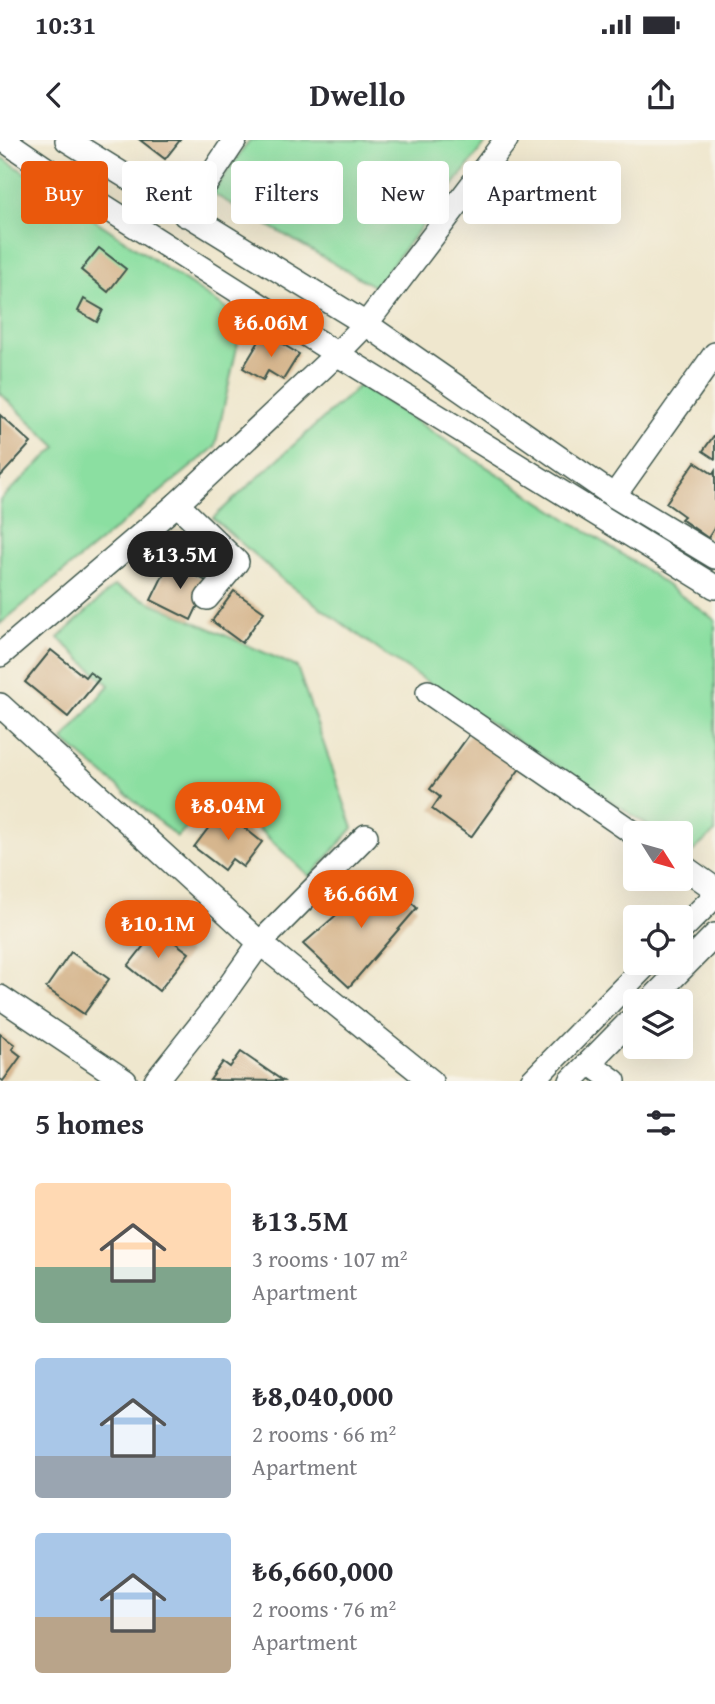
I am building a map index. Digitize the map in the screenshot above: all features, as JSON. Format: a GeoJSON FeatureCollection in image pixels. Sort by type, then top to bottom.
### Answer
{"type":"FeatureCollection","features":[{"type":"Feature","properties":{"kind":"street"},"geometry":{"type":"LineString","coordinates":[[4,140],[337,354],[715,587]]}},
{"type":"Feature","properties":{"kind":"street"},"geometry":{"type":"LineString","coordinates":[[67,140],[122,175]]}},
{"type":"Feature","properties":{"kind":"street"},"geometry":{"type":"LineString","coordinates":[[217,167],[235,140]]}},
{"type":"Feature","properties":{"kind":"street"},"geometry":{"type":"LineString","coordinates":[[0,654],[177,504],[337,354],[366,324],[506,140]]}},
{"type":"Feature","properties":{"kind":"street"},"geometry":{"type":"LineString","coordinates":[[200,224],[366,324],[614,496],[715,556]]}},
{"type":"Feature","properties":{"kind":"street"},"geometry":{"type":"LineString","coordinates":[[614,496],[715,354]]}},
{"type":"Feature","properties":{"kind":"street"},"geometry":{"type":"LineString","coordinates":[[177,504],[237,562],[207,598]]}},
{"type":"Feature","properties":{"kind":"street"},"geometry":{"type":"LineString","coordinates":[[428,692],[623,826]]}},
{"type":"Feature","properties":{"kind":"street"},"geometry":{"type":"LineString","coordinates":[[0,705],[260,943],[431,1081]]}},
{"type":"Feature","properties":{"kind":"street"},"geometry":{"type":"LineString","coordinates":[[156,1081],[213,1009],[260,943],[366,836]]}},
{"type":"Feature","properties":{"kind":"street"},"geometry":{"type":"LineString","coordinates":[[693,873],[715,889]]}},
{"type":"Feature","properties":{"kind":"street"},"geometry":{"type":"LineString","coordinates":[[693,918],[715,896]]}},
{"type":"Feature","properties":{"kind":"street"},"geometry":{"type":"LineString","coordinates":[[662,989],[715,935]]}},
{"type":"Feature","properties":{"kind":"street"},"geometry":{"type":"LineString","coordinates":[[532,1081],[636,975]]}},
{"type":"Feature","properties":{"kind":"street"},"geometry":{"type":"LineString","coordinates":[[0,997],[125,1081]]}},
{"type":"Feature","properties":{"kind":"street"},"geometry":{"type":"LineString","coordinates":[[571,1081],[623,1028]]}},
{"type":"Feature","properties":{"kind":"street"},"geometry":{"type":"LineString","coordinates":[[589,1063],[614,1081]]}},
{"type":"Feature","properties":{"kind":"green space"},"geometry":{"type":"Polygon","coordinates":[[[250,140],[488,140],[472,161],[463,161],[463,173],[449,191],[449,161],[357,161],[357,224],[423,224],[375,287],[266,224],[343,224],[343,161],[235,161],[250,140]]]}},
{"type":"Feature","properties":{"kind":"green space"},"geometry":{"type":"Polygon","coordinates":[[[0,156],[21,170],[21,224],[101,224],[243,320],[215,447],[0,624],[0,500],[57,447],[0,393],[0,156]]]}},
{"type":"Feature","properties":{"kind":"green space"},"geometry":{"type":"Polygon","coordinates":[[[231,166],[231,204],[217,196],[217,186],[231,166]]]}},
{"type":"Feature","properties":{"kind":"green space"},"geometry":{"type":"Polygon","coordinates":[[[360,385],[643,568],[715,620],[715,832],[693,851],[693,821],[642,821],[383,653],[284,581],[213,518],[360,385]]]}},
{"type":"Feature","properties":{"kind":"green space"},"geometry":{"type":"Polygon","coordinates":[[[114,586],[297,667],[353,828],[310,877],[222,794],[177,837],[63,740],[109,685],[58,638],[114,586]]]}},
{"type":"Feature","properties":{"kind":"building"},"geometry":{"type":"Polygon","coordinates":[[[140,140],[180,140],[165,159],[140,140]]]}},
{"type":"Feature","properties":{"kind":"building"},"geometry":{"type":"Polygon","coordinates":[[[99,248],[126,269],[108,292],[81,270],[99,248]]]}},
{"type":"Feature","properties":{"kind":"building"},"geometry":{"type":"Polygon","coordinates":[[[84,299],[103,310],[97,322],[78,311],[84,299]]]}},
{"type":"Feature","properties":{"kind":"building"},"geometry":{"type":"Polygon","coordinates":[[[264,333],[299,354],[283,380],[268,371],[263,380],[243,368],[264,333]]]}},
{"type":"Feature","properties":{"kind":"building"},"geometry":{"type":"Polygon","coordinates":[[[0,415],[31,443],[0,477],[0,415]]]}},
{"type":"Feature","properties":{"kind":"building"},"geometry":{"type":"Polygon","coordinates":[[[715,434],[715,459],[703,451],[715,434]]]}},
{"type":"Feature","properties":{"kind":"building"},"geometry":{"type":"Polygon","coordinates":[[[695,462],[713,474],[715,471],[715,527],[708,538],[681,519],[684,516],[666,503],[695,462]]]}},
{"type":"Feature","properties":{"kind":"building"},"geometry":{"type":"Polygon","coordinates":[[[169,563],[209,582],[191,620],[151,600],[169,563]]]}},
{"type":"Feature","properties":{"kind":"building"},"geometry":{"type":"Polygon","coordinates":[[[234,591],[264,612],[242,643],[212,621],[234,591]]]}},
{"type":"Feature","properties":{"kind":"building"},"geometry":{"type":"Polygon","coordinates":[[[51,650],[85,677],[89,672],[99,679],[68,717],[25,682],[51,650]]]}},
{"type":"Feature","properties":{"kind":"building"},"geometry":{"type":"Polygon","coordinates":[[[472,731],[521,767],[471,837],[432,809],[440,797],[430,789],[472,731]]]}},
{"type":"Feature","properties":{"kind":"building"},"geometry":{"type":"Polygon","coordinates":[[[222,810],[262,842],[243,867],[232,859],[224,870],[194,847],[222,810]]]}},
{"type":"Feature","properties":{"kind":"building"},"geometry":{"type":"Polygon","coordinates":[[[382,875],[417,908],[349,987],[303,944],[382,875]]]}},
{"type":"Feature","properties":{"kind":"building"},"geometry":{"type":"Polygon","coordinates":[[[157,929],[189,953],[159,991],[128,966],[157,929]]]}},
{"type":"Feature","properties":{"kind":"building"},"geometry":{"type":"Polygon","coordinates":[[[71,952],[109,979],[84,1014],[46,988],[71,952]]]}},
{"type":"Feature","properties":{"kind":"building"},"geometry":{"type":"Polygon","coordinates":[[[0,1034],[15,1045],[12,1049],[21,1056],[3,1081],[0,1079],[0,1034]]]}},
{"type":"Feature","properties":{"kind":"building"},"geometry":{"type":"Polygon","coordinates":[[[241,1052],[283,1081],[210,1080],[223,1062],[230,1067],[241,1052]]]}}]}
